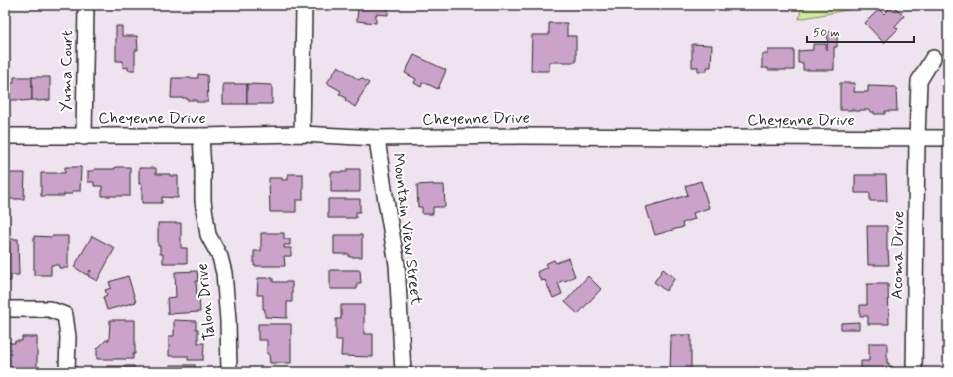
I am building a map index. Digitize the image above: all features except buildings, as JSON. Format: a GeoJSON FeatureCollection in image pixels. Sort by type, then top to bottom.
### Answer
{"type":"FeatureCollection","features":[{"type":"Feature","properties":{"kind":"street","name":"Yuma Court"},"geometry":{"type":"LineString","coordinates":[[84,137],[86,5]]}},
{"type":"Feature","properties":{"kind":"street"},"geometry":{"type":"LineString","coordinates":[[302,134],[304,5]]}},
{"type":"Feature","properties":{"kind":"street","name":"Acoma Drive"},"geometry":{"type":"LineString","coordinates":[[914,372],[919,81],[933,58]]}},
{"type":"Feature","properties":{"kind":"street","name":"Cheyenne Drive"},"geometry":{"type":"LineString","coordinates":[[5,136],[84,137],[302,134],[377,138],[521,136],[948,138]]}},
{"type":"Feature","properties":{"kind":"street","name":"Talon Drive"},"geometry":{"type":"LineString","coordinates":[[201,136],[204,171],[203,201],[208,235],[220,257],[224,273],[228,320],[229,372]]}},
{"type":"Feature","properties":{"kind":"street","name":"Mountain View Street"},"geometry":{"type":"LineString","coordinates":[[377,138],[397,264],[403,372]]}},
{"type":"Feature","properties":{"kind":"street"},"geometry":{"type":"LineString","coordinates":[[5,309],[49,309],[65,314],[68,336],[67,372]]}},
{"type":"Feature","properties":{"kind":"green space"},"geometry":{"type":"Polygon","coordinates":[[[802,5],[856,5],[857,8],[799,19],[802,5]]]}}]}
